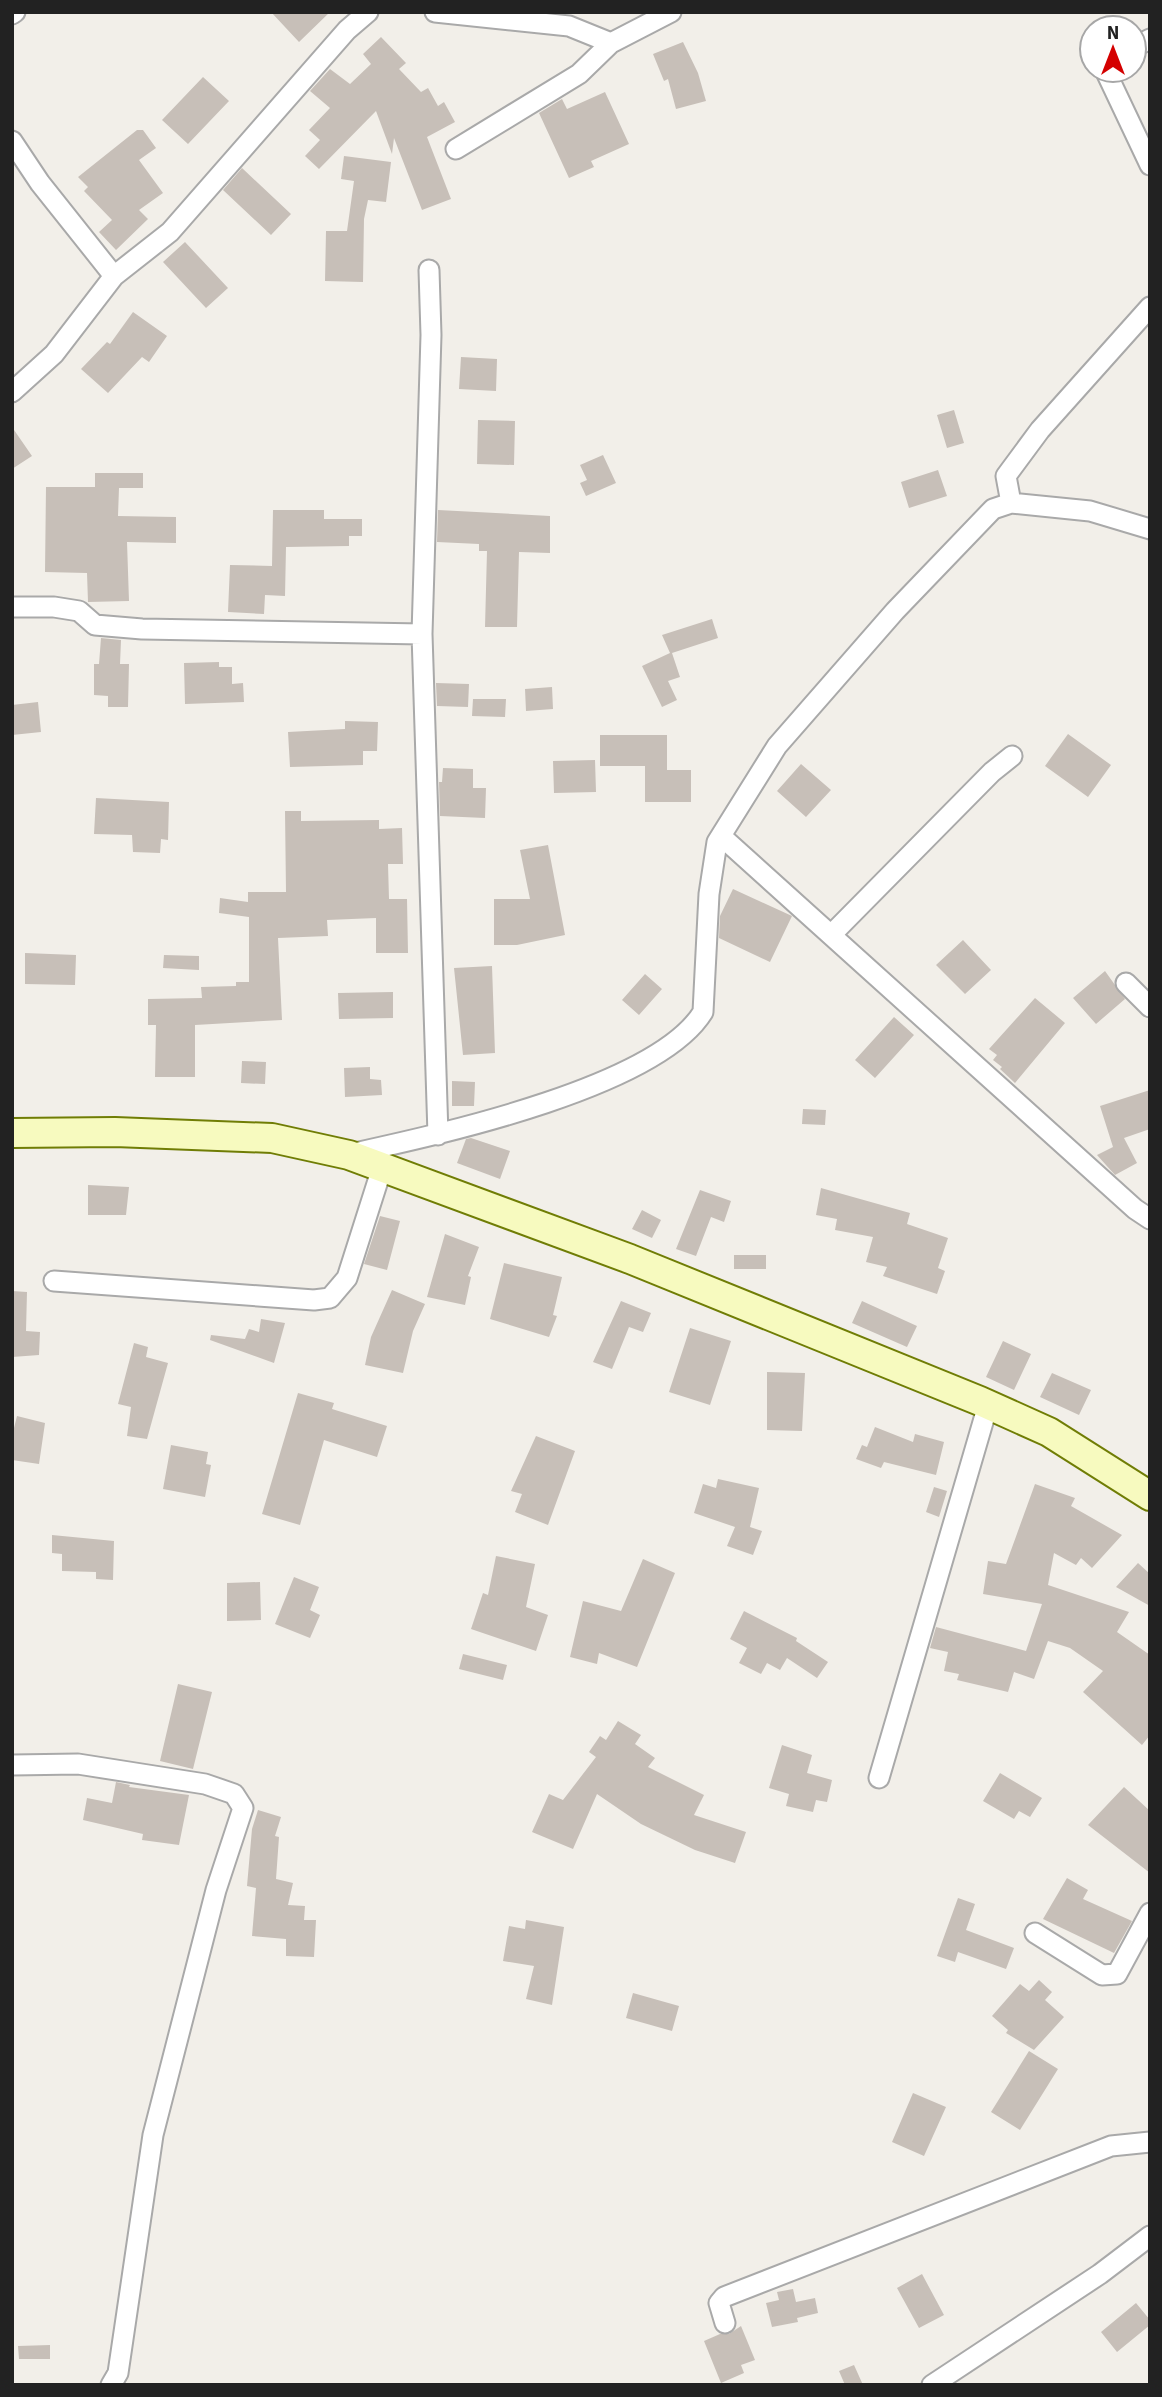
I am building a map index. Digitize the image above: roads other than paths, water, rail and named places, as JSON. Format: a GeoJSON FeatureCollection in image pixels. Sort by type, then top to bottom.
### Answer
{"type":"FeatureCollection","features":[{"type":"Feature","properties":{"kind":"street"},"geometry":{"type":"LineString","coordinates":[[12,392],[54,354],[114,276],[170,232],[347,30],[368,12]]}},
{"type":"Feature","properties":{"kind":"street"},"geometry":{"type":"LineString","coordinates":[[435,12],[550,18],[611,43]]}},
{"type":"Feature","properties":{"kind":"street"},"geometry":{"type":"LineString","coordinates":[[456,149],[579,74],[611,43],[671,12]]}},
{"type":"Feature","properties":{"kind":"street"},"geometry":{"type":"LineString","coordinates":[[1112,84],[1150,165]]}},
{"type":"Feature","properties":{"kind":"street"},"geometry":{"type":"LineString","coordinates":[[12,141],[40,183],[114,276]]}},
{"type":"Feature","properties":{"kind":"street"},"geometry":{"type":"LineString","coordinates":[[429,270],[431,335],[422,634],[438,1135]]}},
{"type":"Feature","properties":{"kind":"street"},"geometry":{"type":"LineString","coordinates":[[1011,503],[1006,476],[1040,430],[1150,307]]}},
{"type":"Feature","properties":{"kind":"street"},"geometry":{"type":"LineString","coordinates":[[349,1154],[438,1135],[507,1116],[641,1064],[675,1043],[703,1012],[709,894],[721,836],[776,746],[895,611],[984,516],[993,509],[1011,503],[1090,511],[1150,529]]}},
{"type":"Feature","properties":{"kind":"street"},"geometry":{"type":"LineString","coordinates":[[12,607],[54,607],[79,611],[95,625],[142,629],[422,634]]}},
{"type":"Feature","properties":{"kind":"street"},"geometry":{"type":"LineString","coordinates":[[831,935],[992,772],[1012,756]]}},
{"type":"Feature","properties":{"kind":"street"},"geometry":{"type":"LineString","coordinates":[[721,836],[1135,1209],[1150,1219]]}},
{"type":"Feature","properties":{"kind":"street"},"geometry":{"type":"LineString","coordinates":[[1126,983],[1150,1007]]}},
{"type":"Feature","properties":{"kind":"street"},"geometry":{"type":"LineString","coordinates":[[12,1133],[115,1132],[271,1138],[349,1154],[630,1259],[988,1405],[1049,1432],[1150,1496]]}},
{"type":"Feature","properties":{"kind":"street"},"geometry":{"type":"LineString","coordinates":[[54,1281],[314,1300],[330,1298],[347,1278],[382,1168]]}},
{"type":"Feature","properties":{"kind":"street"},"geometry":{"type":"LineString","coordinates":[[879,1778],[988,1405]]}},
{"type":"Feature","properties":{"kind":"street"},"geometry":{"type":"LineString","coordinates":[[12,1765],[78,1764],[205,1784],[234,1794],[243,1808],[216,1890],[153,2135],[118,2373],[111,2385]]}},
{"type":"Feature","properties":{"kind":"street"},"geometry":{"type":"LineString","coordinates":[[1035,1933],[1102,1975],[1117,1974],[1150,1913]]}},
{"type":"Feature","properties":{"kind":"street"},"geometry":{"type":"LineString","coordinates":[[725,2322],[719,2303],[724,2297],[1111,2146],[1150,2142]]}},
{"type":"Feature","properties":{"kind":"street"},"geometry":{"type":"LineString","coordinates":[[932,2385],[1149,2240]]}}]}
